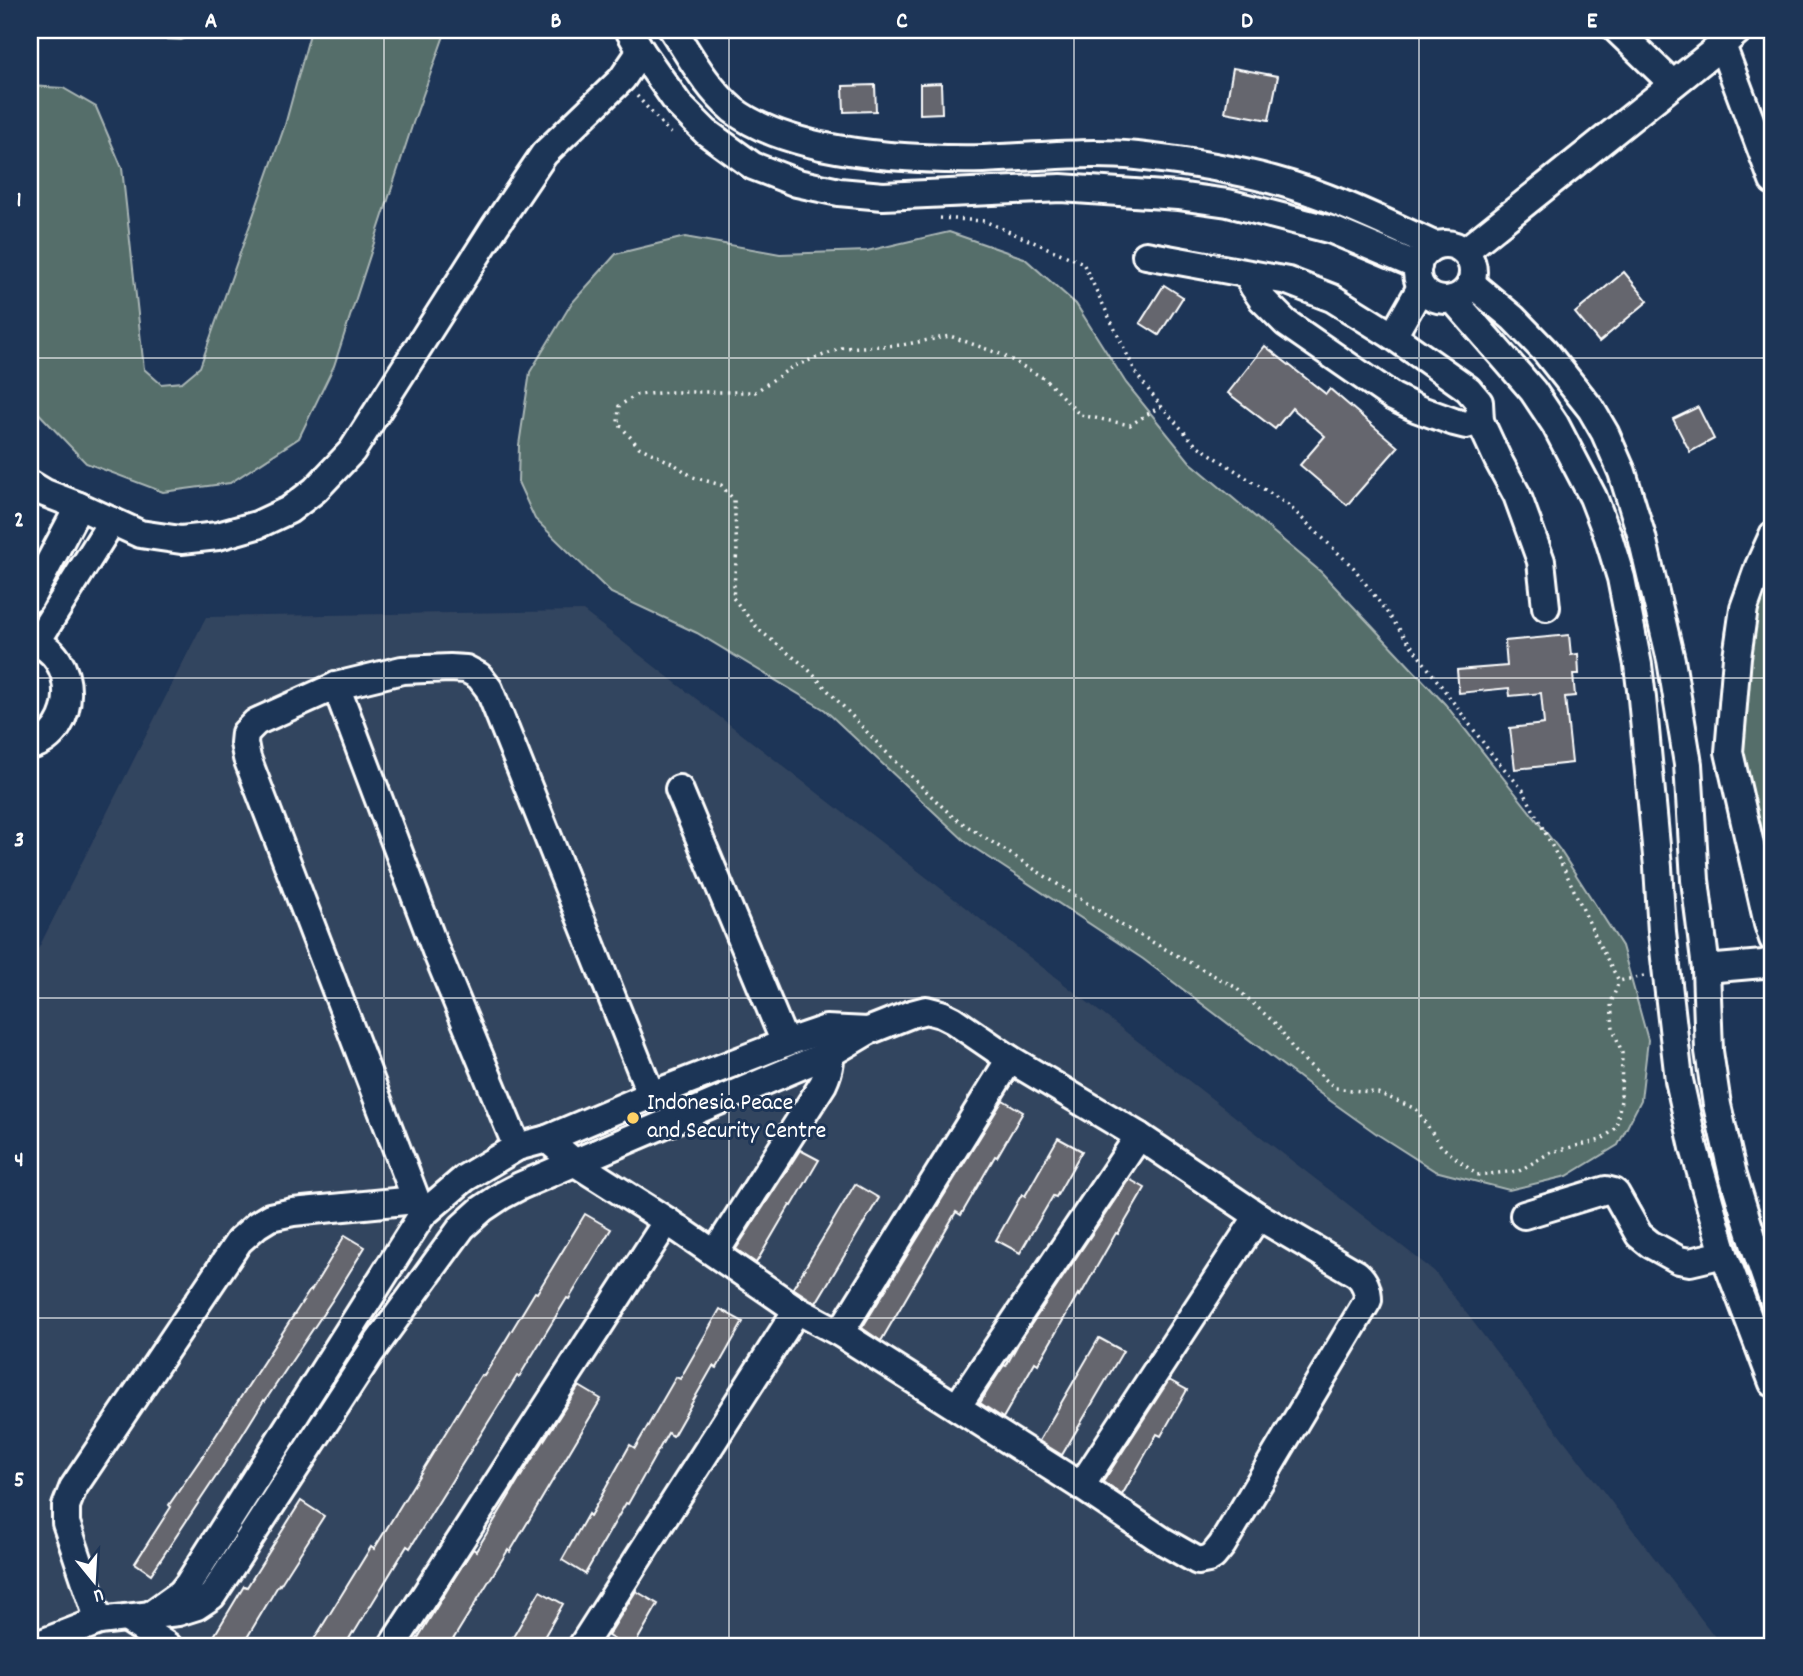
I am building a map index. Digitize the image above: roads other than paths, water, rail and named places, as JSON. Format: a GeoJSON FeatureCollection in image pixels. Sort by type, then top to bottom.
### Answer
{"type":"FeatureCollection","features":[{"type":"Feature","properties":{"kind":"street"},"geometry":{"type":"LineString","coordinates":[[1617,30],[1673,84]]}},
{"type":"Feature","properties":{"kind":"street"},"geometry":{"type":"LineString","coordinates":[[679,33],[708,85],[734,111],[772,132],[805,142],[844,151],[905,158],[980,159],[1086,155],[1135,156],[1192,163],[1273,180],[1342,203],[1434,245]]}},
{"type":"Feature","properties":{"kind":"street"},"geometry":{"type":"LineString","coordinates":[[1465,251],[1730,37],[1773,181]]}},
{"type":"Feature","properties":{"kind":"street"},"geometry":{"type":"LineString","coordinates":[[30,484],[140,534],[181,540],[218,536],[257,525],[289,510],[315,490],[352,452],[544,153],[622,79],[635,40]]}},
{"type":"Feature","properties":{"kind":"street"},"geometry":{"type":"LineString","coordinates":[[635,40],[680,105],[706,132],[753,166],[797,183],[839,192],[883,196],[1061,188],[1178,196],[1228,203],[1332,230],[1419,276],[1427,294],[1444,300],[1462,291],[1474,275],[1470,258],[1460,247],[1447,243],[1434,245],[1424,253],[1419,276],[1393,336]]}},
{"type":"Feature","properties":{"kind":"street"},"geometry":{"type":"LineString","coordinates":[[1146,255],[1288,281],[1306,287],[1332,298],[1393,336],[1468,389],[1479,402],[1480,421],[1517,495],[1531,530],[1541,561],[1546,607]]}},
{"type":"Feature","properties":{"kind":"street"},"geometry":{"type":"LineString","coordinates":[[1247,274],[1262,299],[1286,323],[1393,397],[1454,422],[1466,425],[1480,421]]}},
{"type":"Feature","properties":{"kind":"street"},"geometry":{"type":"LineString","coordinates":[[1462,291],[1513,318],[1545,351],[1591,409],[1622,472],[1642,537],[1671,660],[1688,764],[1695,880],[1706,969],[1709,1051],[1717,1105],[1733,1175],[1773,1299]]}},
{"type":"Feature","properties":{"kind":"street"},"geometry":{"type":"LineString","coordinates":[[1462,291],[1555,424],[1593,497],[1621,578],[1638,665],[1666,971],[1679,1080],[1694,1148],[1724,1254],[1773,1383]]}},
{"type":"Feature","properties":{"kind":"street"},"geometry":{"type":"LineString","coordinates":[[30,600],[79,506]]}},
{"type":"Feature","properties":{"kind":"street"},"geometry":{"type":"LineString","coordinates":[[30,746],[36,745],[53,732],[64,715],[68,694],[65,673],[53,655],[33,642],[112,521]]}},
{"type":"Feature","properties":{"kind":"street"},"geometry":{"type":"LineString","coordinates":[[1773,535],[1744,608],[1729,752],[1773,939]]}},
{"type":"Feature","properties":{"kind":"street"},"geometry":{"type":"LineString","coordinates":[[1638,665],[1671,660]]}},
{"type":"Feature","properties":{"kind":"street"},"geometry":{"type":"LineString","coordinates":[[419,1208],[252,771],[244,743],[245,733],[256,722],[336,686],[402,670],[450,667],[466,669],[479,676],[489,689],[651,1095]]}},
{"type":"Feature","properties":{"kind":"street"},"geometry":{"type":"LineString","coordinates":[[336,686],[436,951],[517,1147]]}},
{"type":"Feature","properties":{"kind":"street"},"geometry":{"type":"LineString","coordinates":[[679,789],[785,1043]]}},
{"type":"Feature","properties":{"kind":"street"},"geometry":{"type":"LineString","coordinates":[[1706,969],[1773,961]]}},
{"type":"Feature","properties":{"kind":"street"},"geometry":{"type":"LineString","coordinates":[[34,1646],[99,1621],[178,1612],[197,1606],[212,1596],[371,1352],[462,1227],[482,1209],[503,1195],[574,1162],[828,1041],[867,1031],[926,1010],[953,1020],[1010,1059],[1139,1136],[1258,1216],[1357,1274],[1368,1293],[1368,1300],[1223,1545],[1208,1559],[1198,1560],[1163,1541],[840,1333],[797,1310],[667,1221],[574,1162],[547,1139]]}},
{"type":"Feature","properties":{"kind":"street"},"geometry":{"type":"LineString","coordinates":[[137,1617],[181,1592],[189,1583],[419,1208],[517,1147],[547,1139],[785,1043],[828,1041]]}},
{"type":"Feature","properties":{"kind":"street"},"geometry":{"type":"LineString","coordinates":[[715,1253],[823,1084],[829,1071],[828,1041]]}},
{"type":"Feature","properties":{"kind":"street"},"geometry":{"type":"LineString","coordinates":[[840,1333],[1010,1059]]}},
{"type":"Feature","properties":{"kind":"street"},"geometry":{"type":"LineString","coordinates":[[957,1407],[1139,1136]]}},
{"type":"Feature","properties":{"kind":"street"},"geometry":{"type":"LineString","coordinates":[[1524,1215],[1606,1190],[1616,1194],[1639,1235],[1679,1260],[1690,1262],[1724,1254]]}},
{"type":"Feature","properties":{"kind":"street"},"geometry":{"type":"LineString","coordinates":[[99,1621],[66,1523],[66,1506],[73,1488],[239,1241],[270,1217],[293,1212],[419,1208]]}},
{"type":"Feature","properties":{"kind":"street"},"geometry":{"type":"LineString","coordinates":[[1081,1486],[1258,1216]]}},
{"type":"Feature","properties":{"kind":"street"},"geometry":{"type":"LineString","coordinates":[[392,1646],[667,1221]]}},
{"type":"Feature","properties":{"kind":"street"},"geometry":{"type":"LineString","coordinates":[[582,1646],[797,1310]]}},
{"type":"Feature","properties":{"kind":"street"},"geometry":{"type":"LineString","coordinates":[[137,1617],[167,1646]]}},
{"type":"Feature","properties":{"kind":"place","name":"Indonesia Peace and Security Centre"},"geometry":{"type":"Point","coordinates":[633,1118]}}]}
